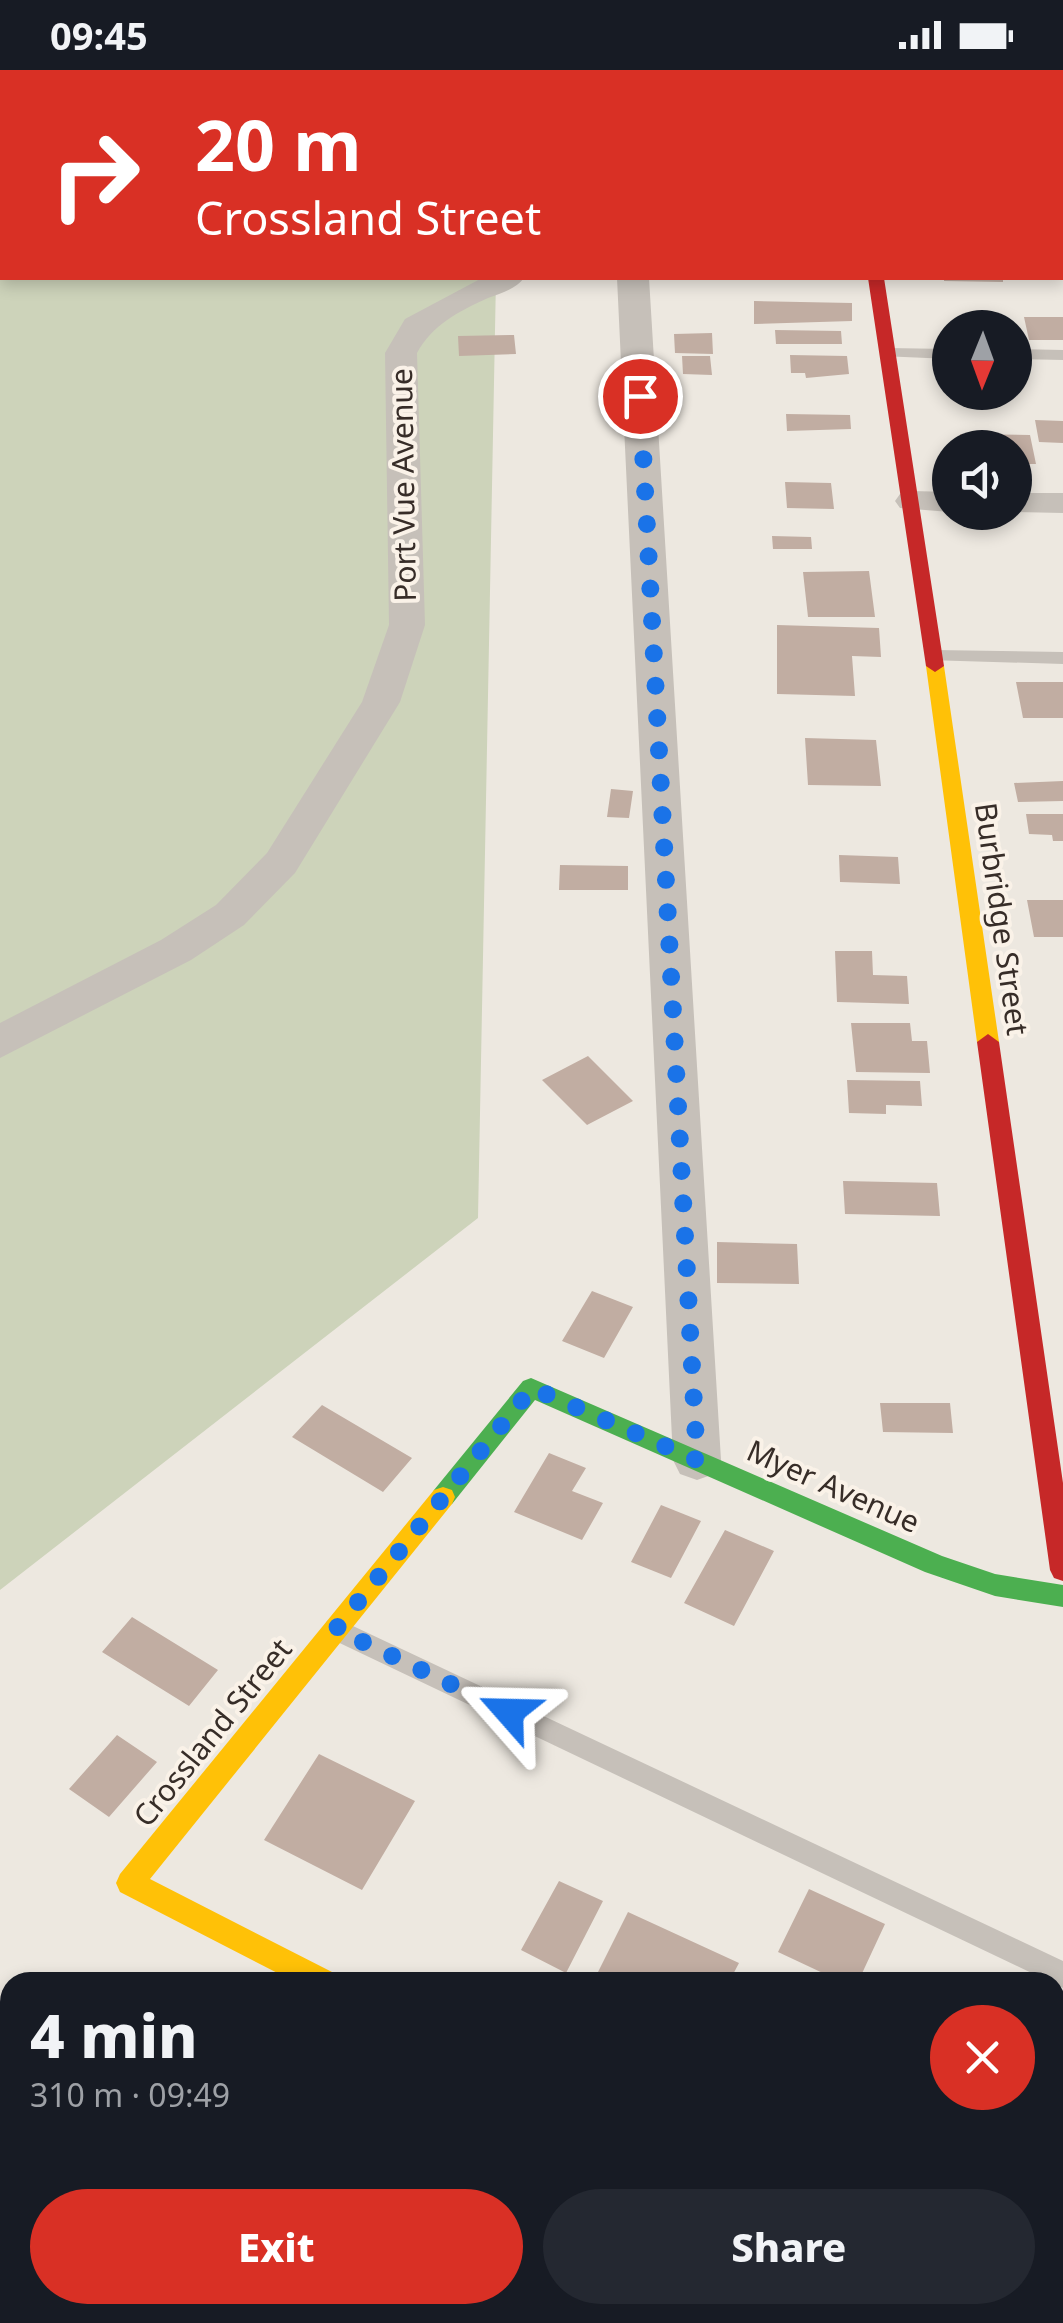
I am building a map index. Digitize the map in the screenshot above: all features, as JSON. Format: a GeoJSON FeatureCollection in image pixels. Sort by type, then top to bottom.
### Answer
{"type":"FeatureCollection","features":[{"type":"Feature","properties":{"kind":"street","name":"Port Vue Avenue"},"geometry":{"type":"LineString","coordinates":[[0,1042],[176,950],[230,915],[281,863],[381,702],[407,624],[401,353],[416,326],[464,297],[503,280]]}},
{"type":"Feature","properties":{"kind":"street"},"geometry":{"type":"LineString","coordinates":[[633,280],[697,1460]]}},
{"type":"Feature","properties":{"kind":"street","name":"Burbridge Street"},"geometry":{"type":"LineString","coordinates":[[876,280],[912,501],[1063,1570]]}},
{"type":"Feature","properties":{"kind":"street"},"geometry":{"type":"LineString","coordinates":[[912,501],[932,502]]}},
{"type":"Feature","properties":{"kind":"street"},"geometry":{"type":"LineString","coordinates":[[1032,503],[1063,503]]}},
{"type":"Feature","properties":{"kind":"street","name":"Myer Avenue"},"geometry":{"type":"LineString","coordinates":[[532,1388],[934,1564],[995,1585],[1063,1596]]}},
{"type":"Feature","properties":{"kind":"street","name":"Crossland Street"},"geometry":{"type":"LineString","coordinates":[[303,1972],[130,1883],[532,1388]]}},
{"type":"Feature","properties":{"kind":"lane"},"geometry":{"type":"LineString","coordinates":[[888,353],[932,354]]}},
{"type":"Feature","properties":{"kind":"lane"},"geometry":{"type":"LineString","coordinates":[[1032,354],[1063,355]]}},
{"type":"Feature","properties":{"kind":"lane"},"geometry":{"type":"LineString","coordinates":[[934,656],[1063,658]]}},
{"type":"Feature","properties":{"kind":"lane"},"geometry":{"type":"LineString","coordinates":[[336,1629],[1057,1972]]}},
{"type":"Feature","properties":{"kind":"green space"},"geometry":{"type":"Polygon","coordinates":[[[0,280],[496,280],[478,1218],[0,1590],[0,280]]]}},
{"type":"Feature","properties":{"kind":"building"},"geometry":{"type":"Polygon","coordinates":[[[1003,280],[1003,282],[944,281],[1003,280]]]}},
{"type":"Feature","properties":{"kind":"building"},"geometry":{"type":"Polygon","coordinates":[[[754,301],[852,303],[852,321],[754,324],[754,301]]]}},
{"type":"Feature","properties":{"kind":"building"},"geometry":{"type":"Polygon","coordinates":[[[1032,317],[1063,317],[1063,340],[1032,340],[1032,317]]]}},
{"type":"Feature","properties":{"kind":"building"},"geometry":{"type":"Polygon","coordinates":[[[775,330],[841,331],[842,344],[776,344],[775,330]]]}},
{"type":"Feature","properties":{"kind":"building"},"geometry":{"type":"Polygon","coordinates":[[[712,333],[713,354],[675,353],[674,334],[712,333]]]}},
{"type":"Feature","properties":{"kind":"building"},"geometry":{"type":"Polygon","coordinates":[[[514,335],[516,354],[459,356],[458,336],[514,335]]]}},
{"type":"Feature","properties":{"kind":"building"},"geometry":{"type":"Polygon","coordinates":[[[790,355],[847,356],[849,374],[806,378],[805,373],[791,373],[790,355]]]}},
{"type":"Feature","properties":{"kind":"building"},"geometry":{"type":"Polygon","coordinates":[[[682,356],[710,356],[712,375],[683,374],[682,356]]]}},
{"type":"Feature","properties":{"kind":"building"},"geometry":{"type":"Polygon","coordinates":[[[786,414],[850,415],[851,429],[787,431],[786,414]]]}},
{"type":"Feature","properties":{"kind":"building"},"geometry":{"type":"Polygon","coordinates":[[[1035,420],[1063,421],[1063,443],[1039,442],[1035,420]]]}},
{"type":"Feature","properties":{"kind":"building"},"geometry":{"type":"Polygon","coordinates":[[[785,482],[831,483],[834,509],[787,508],[785,482]]]}},
{"type":"Feature","properties":{"kind":"building"},"geometry":{"type":"Polygon","coordinates":[[[772,536],[811,537],[812,549],[773,549],[772,536]]]}},
{"type":"Feature","properties":{"kind":"building"},"geometry":{"type":"Polygon","coordinates":[[[869,571],[875,617],[808,617],[803,572],[869,571]]]}},
{"type":"Feature","properties":{"kind":"building"},"geometry":{"type":"Polygon","coordinates":[[[777,625],[879,628],[881,657],[852,656],[855,696],[777,694],[777,625]]]}},
{"type":"Feature","properties":{"kind":"building"},"geometry":{"type":"Polygon","coordinates":[[[1016,682],[1063,682],[1063,718],[1023,718],[1016,682]]]}},
{"type":"Feature","properties":{"kind":"building"},"geometry":{"type":"Polygon","coordinates":[[[805,738],[876,740],[881,786],[808,785],[805,738]]]}},
{"type":"Feature","properties":{"kind":"building"},"geometry":{"type":"Polygon","coordinates":[[[1063,781],[1063,801],[1018,802],[1014,783],[1063,781]]]}},
{"type":"Feature","properties":{"kind":"building"},"geometry":{"type":"Polygon","coordinates":[[[611,789],[633,791],[629,818],[607,817],[611,789]]]}},
{"type":"Feature","properties":{"kind":"building"},"geometry":{"type":"Polygon","coordinates":[[[1026,814],[1063,814],[1063,841],[1053,841],[1052,835],[1029,834],[1026,814]]]}},
{"type":"Feature","properties":{"kind":"building"},"geometry":{"type":"Polygon","coordinates":[[[839,855],[898,857],[900,884],[840,882],[839,855]]]}},
{"type":"Feature","properties":{"kind":"building"},"geometry":{"type":"Polygon","coordinates":[[[560,865],[628,866],[628,890],[559,890],[560,865]]]}},
{"type":"Feature","properties":{"kind":"building"},"geometry":{"type":"Polygon","coordinates":[[[1027,900],[1063,900],[1063,937],[1034,937],[1027,900]]]}},
{"type":"Feature","properties":{"kind":"building"},"geometry":{"type":"Polygon","coordinates":[[[835,951],[872,951],[873,975],[907,976],[909,1004],[837,1002],[835,951]]]}},
{"type":"Feature","properties":{"kind":"building"},"geometry":{"type":"Polygon","coordinates":[[[851,1023],[910,1023],[912,1041],[927,1041],[930,1073],[856,1072],[851,1023]]]}},
{"type":"Feature","properties":{"kind":"building"},"geometry":{"type":"Polygon","coordinates":[[[588,1056],[633,1101],[587,1125],[542,1080],[588,1056]]]}},
{"type":"Feature","properties":{"kind":"building"},"geometry":{"type":"Polygon","coordinates":[[[847,1080],[920,1081],[922,1106],[886,1105],[886,1114],[849,1113],[847,1080]]]}},
{"type":"Feature","properties":{"kind":"building"},"geometry":{"type":"Polygon","coordinates":[[[843,1181],[937,1183],[940,1216],[845,1214],[843,1181]]]}},
{"type":"Feature","properties":{"kind":"building"},"geometry":{"type":"Polygon","coordinates":[[[717,1242],[797,1244],[799,1284],[717,1283],[717,1242]]]}},
{"type":"Feature","properties":{"kind":"building"},"geometry":{"type":"Polygon","coordinates":[[[592,1291],[633,1307],[604,1358],[562,1341],[592,1291]]]}},
{"type":"Feature","properties":{"kind":"building"},"geometry":{"type":"Polygon","coordinates":[[[880,1403],[950,1403],[953,1433],[883,1432],[880,1403]]]}},
{"type":"Feature","properties":{"kind":"building"},"geometry":{"type":"Polygon","coordinates":[[[322,1405],[412,1458],[383,1492],[292,1437],[322,1405]]]}},
{"type":"Feature","properties":{"kind":"building"},"geometry":{"type":"Polygon","coordinates":[[[549,1453],[586,1468],[572,1491],[603,1503],[582,1540],[514,1512],[549,1453]]]}},
{"type":"Feature","properties":{"kind":"building"},"geometry":{"type":"Polygon","coordinates":[[[661,1505],[701,1521],[671,1578],[631,1562],[661,1505]]]}},
{"type":"Feature","properties":{"kind":"building"},"geometry":{"type":"Polygon","coordinates":[[[725,1530],[774,1551],[734,1626],[684,1603],[725,1530]]]}},
{"type":"Feature","properties":{"kind":"building"},"geometry":{"type":"Polygon","coordinates":[[[132,1617],[218,1670],[189,1706],[102,1652],[132,1617]]]}},
{"type":"Feature","properties":{"kind":"building"},"geometry":{"type":"Polygon","coordinates":[[[117,1735],[157,1762],[109,1817],[69,1789],[117,1735]]]}},
{"type":"Feature","properties":{"kind":"building"},"geometry":{"type":"Polygon","coordinates":[[[319,1754],[415,1801],[362,1890],[264,1840],[319,1754]]]}},
{"type":"Feature","properties":{"kind":"building"},"geometry":{"type":"Polygon","coordinates":[[[559,1881],[603,1901],[567,1972],[521,1950],[559,1881]]]}},
{"type":"Feature","properties":{"kind":"building"},"geometry":{"type":"Polygon","coordinates":[[[809,1889],[885,1924],[863,1972],[821,1972],[778,1952],[809,1889]]]}},
{"type":"Feature","properties":{"kind":"building"},"geometry":{"type":"Polygon","coordinates":[[[628,1912],[739,1963],[734,1972],[598,1972],[628,1912]]]}},
{"type":"Feature","properties":{"kind":"traffic: fast"},"geometry":{"type":"LineString","coordinates":[[443,1497],[531,1388],[934,1564],[995,1585],[1063,1596]]}},
{"type":"Feature","properties":{"kind":"traffic: slow"},"geometry":{"type":"LineString","coordinates":[[935,666],[988,1042]]}},
{"type":"Feature","properties":{"kind":"traffic: slow"},"geometry":{"type":"LineString","coordinates":[[303,1972],[130,1883],[443,1497]]}},
{"type":"Feature","properties":{"kind":"traffic: jam"},"geometry":{"type":"LineString","coordinates":[[876,280],[935,666]]}},
{"type":"Feature","properties":{"kind":"traffic: jam"},"geometry":{"type":"LineString","coordinates":[[988,1042],[1063,1570]]}},
{"type":"Feature","properties":{"kind":"route"},"geometry":{"type":"LineString","coordinates":[[509,1712],[336,1629],[532,1388],[697,1460],[640,396]]}}]}
